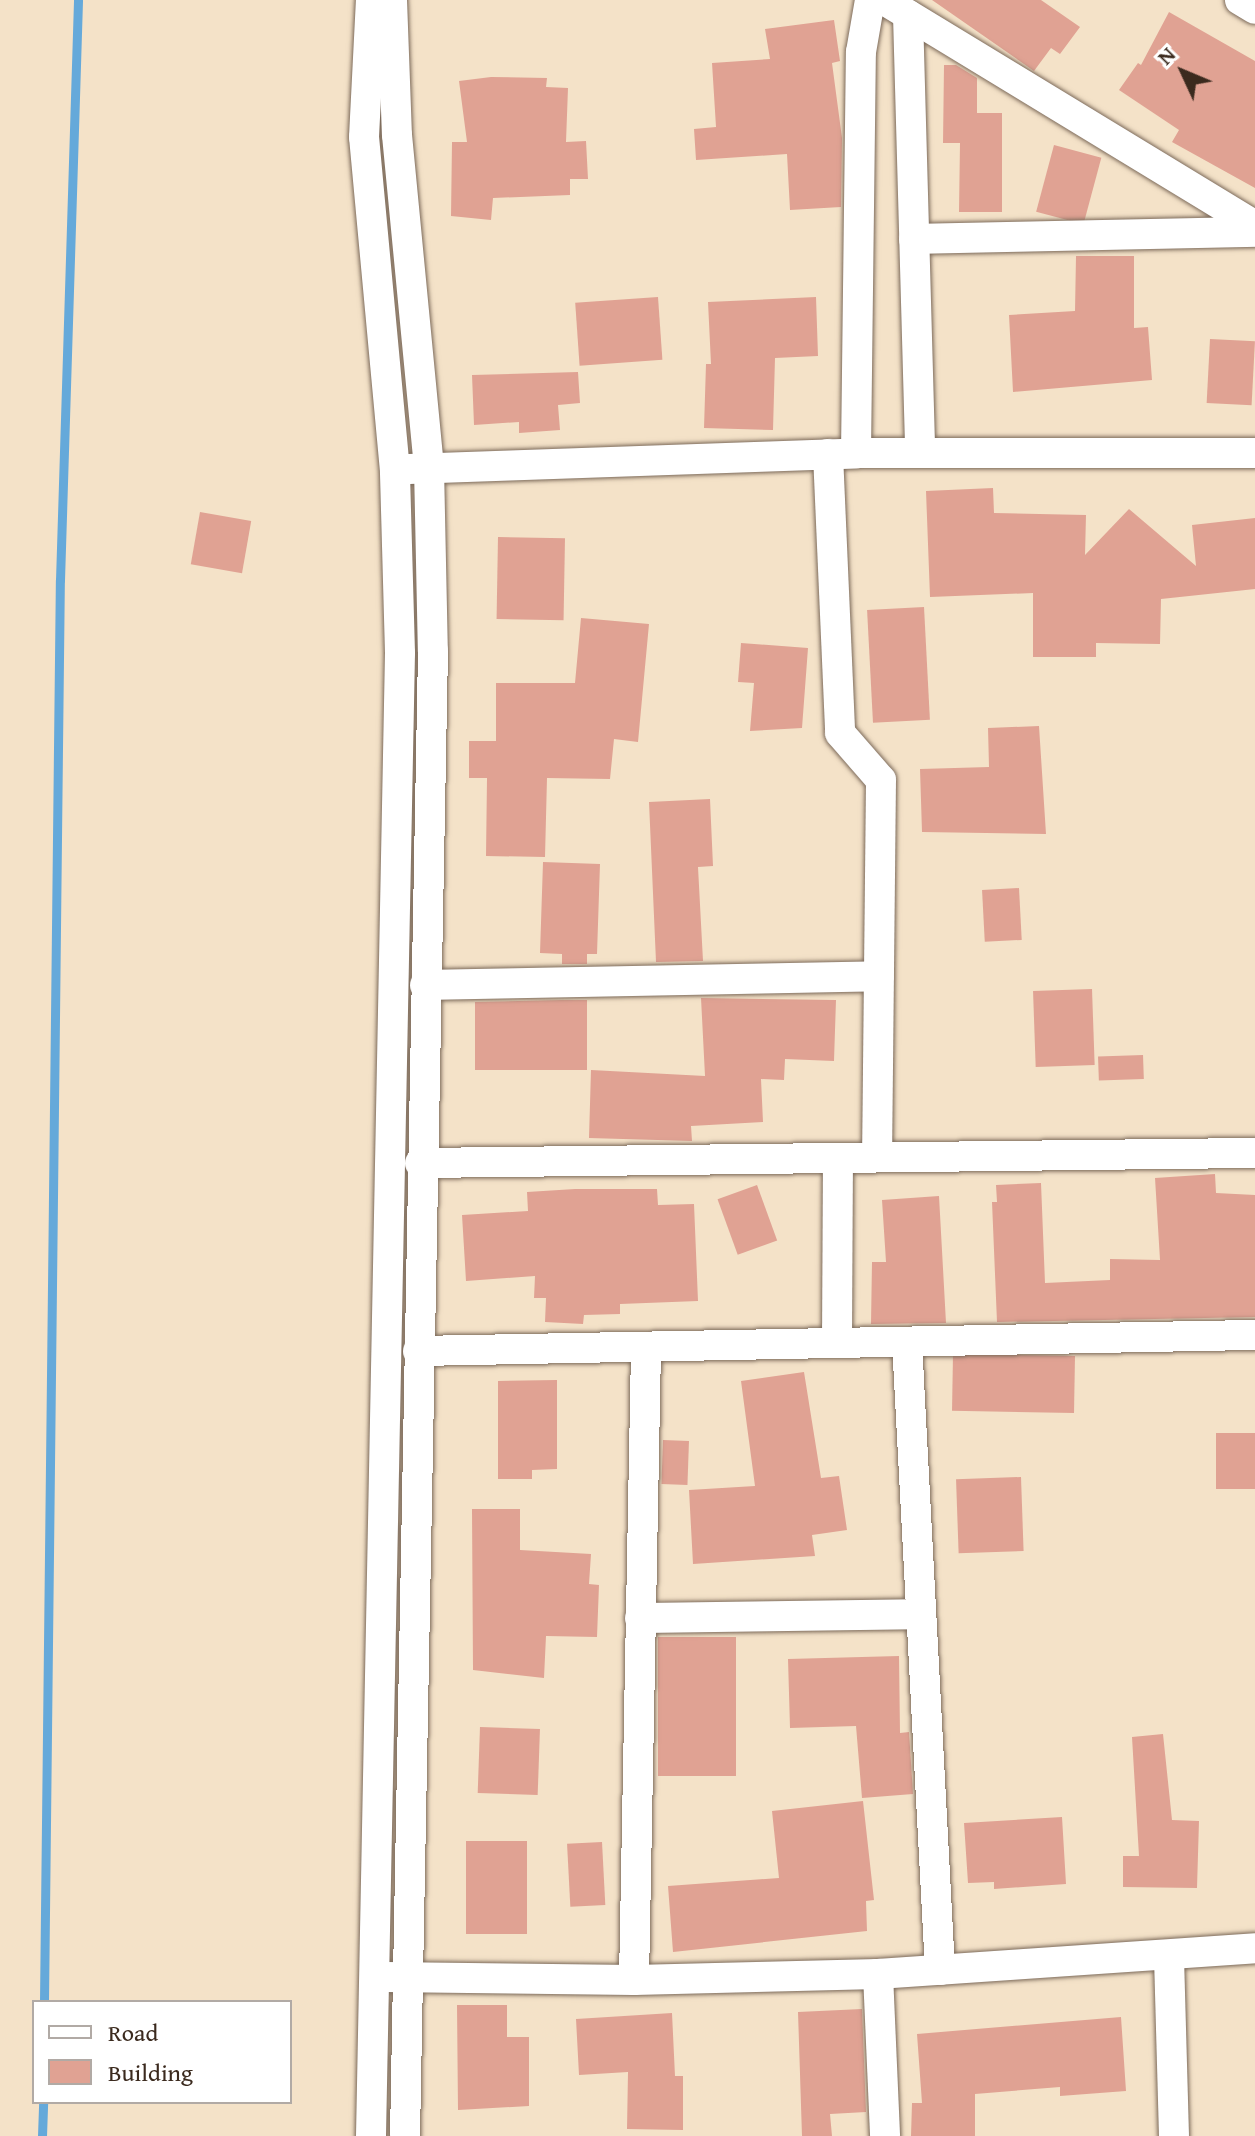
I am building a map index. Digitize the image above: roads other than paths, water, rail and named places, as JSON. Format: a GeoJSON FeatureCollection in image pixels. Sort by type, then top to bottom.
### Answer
{"type":"FeatureCollection","features":[{"type":"Feature","properties":{"kind":"street"},"geometry":{"type":"LineString","coordinates":[[371,0],[364,137],[395,471],[400,653],[371,2136]]}},
{"type":"Feature","properties":{"kind":"street"},"geometry":{"type":"LineString","coordinates":[[392,0],[397,135],[429,467],[433,651],[420,1163],[405,1976],[405,2136]]}},
{"type":"Feature","properties":{"kind":"street"},"geometry":{"type":"LineString","coordinates":[[870,0],[861,52],[842,453],[840,733],[881,780],[877,1156]]}},
{"type":"Feature","properties":{"kind":"street"},"geometry":{"type":"LineString","coordinates":[[1240,0],[1255,9]]}},
{"type":"Feature","properties":{"kind":"street"},"geometry":{"type":"LineString","coordinates":[[896,8],[914,239],[920,453]]}},
{"type":"Feature","properties":{"kind":"street"},"geometry":{"type":"LineString","coordinates":[[896,8],[1255,226]]}},
{"type":"Feature","properties":{"kind":"street"},"geometry":{"type":"LineString","coordinates":[[914,239],[1255,232]]}},
{"type":"Feature","properties":{"kind":"street"},"geometry":{"type":"LineString","coordinates":[[395,471],[429,467],[842,453],[1255,453]]}},
{"type":"Feature","properties":{"kind":"street"},"geometry":{"type":"LineString","coordinates":[[425,985],[879,976]]}},
{"type":"Feature","properties":{"kind":"street"},"geometry":{"type":"LineString","coordinates":[[420,1163],[1255,1153]]}},
{"type":"Feature","properties":{"kind":"street"},"geometry":{"type":"LineString","coordinates":[[837,1343],[838,1158]]}},
{"type":"Feature","properties":{"kind":"street"},"geometry":{"type":"LineString","coordinates":[[418,1351],[1255,1335]]}},
{"type":"Feature","properties":{"kind":"street"},"geometry":{"type":"LineString","coordinates":[[907,1342],[918,1614],[940,1970]]}},
{"type":"Feature","properties":{"kind":"street"},"geometry":{"type":"LineString","coordinates":[[634,1980],[646,1347]]}},
{"type":"Feature","properties":{"kind":"street"},"geometry":{"type":"LineString","coordinates":[[640,1618],[918,1614]]}},
{"type":"Feature","properties":{"kind":"street"},"geometry":{"type":"LineString","coordinates":[[372,1977],[634,1980],[878,1974],[1169,1957],[1255,1948]]}},
{"type":"Feature","properties":{"kind":"street"},"geometry":{"type":"LineString","coordinates":[[1169,1957],[1174,2136]]}},
{"type":"Feature","properties":{"kind":"street"},"geometry":{"type":"LineString","coordinates":[[878,1974],[885,2136]]}},
{"type":"Feature","properties":{"kind":"waterway"},"geometry":{"type":"LineString","coordinates":[[44,2000],[60,580],[78,0]]}},
{"type":"Feature","properties":{"kind":"waterway"},"geometry":{"type":"LineString","coordinates":[[42,2136],[43,2104]]}}]}
